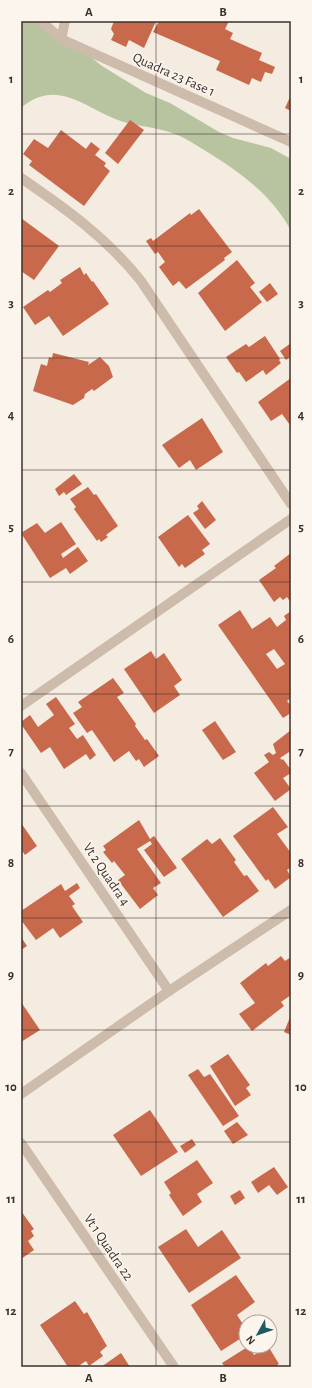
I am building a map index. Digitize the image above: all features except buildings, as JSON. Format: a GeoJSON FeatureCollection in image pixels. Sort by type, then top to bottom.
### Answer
{"type":"FeatureCollection","features":[{"type":"Feature","properties":{"kind":"street","name":"Quadra 23 Fase 1"},"geometry":{"type":"LineString","coordinates":[[41,21],[61,39],[291,142]]}},
{"type":"Feature","properties":{"kind":"street"},"geometry":{"type":"LineString","coordinates":[[61,39],[65,21]]}},
{"type":"Feature","properties":{"kind":"street"},"geometry":{"type":"LineString","coordinates":[[21,178],[56,202],[111,246],[123,259],[141,281],[291,504]]}},
{"type":"Feature","properties":{"kind":"street"},"geometry":{"type":"LineString","coordinates":[[21,706],[291,519]]}},
{"type":"Feature","properties":{"kind":"street","name":"Vt 2 Quadra 4"},"geometry":{"type":"LineString","coordinates":[[21,773],[169,990]]}},
{"type":"Feature","properties":{"kind":"street"},"geometry":{"type":"LineString","coordinates":[[21,1094],[169,990],[291,910]]}},
{"type":"Feature","properties":{"kind":"street","name":"Vt 1 Quadra 22"},"geometry":{"type":"LineString","coordinates":[[21,1144],[174,1367]]}},
{"type":"Feature","properties":{"kind":"green space"},"geometry":{"type":"Polygon","coordinates":[[[21,21],[42,21],[58,31],[102,66],[146,93],[170,103],[219,132],[233,138],[271,148],[291,159],[291,231],[284,218],[266,196],[255,186],[221,161],[179,136],[162,130],[135,125],[115,119],[68,97],[57,95],[45,96],[33,100],[21,108],[21,21]]]}}]}
